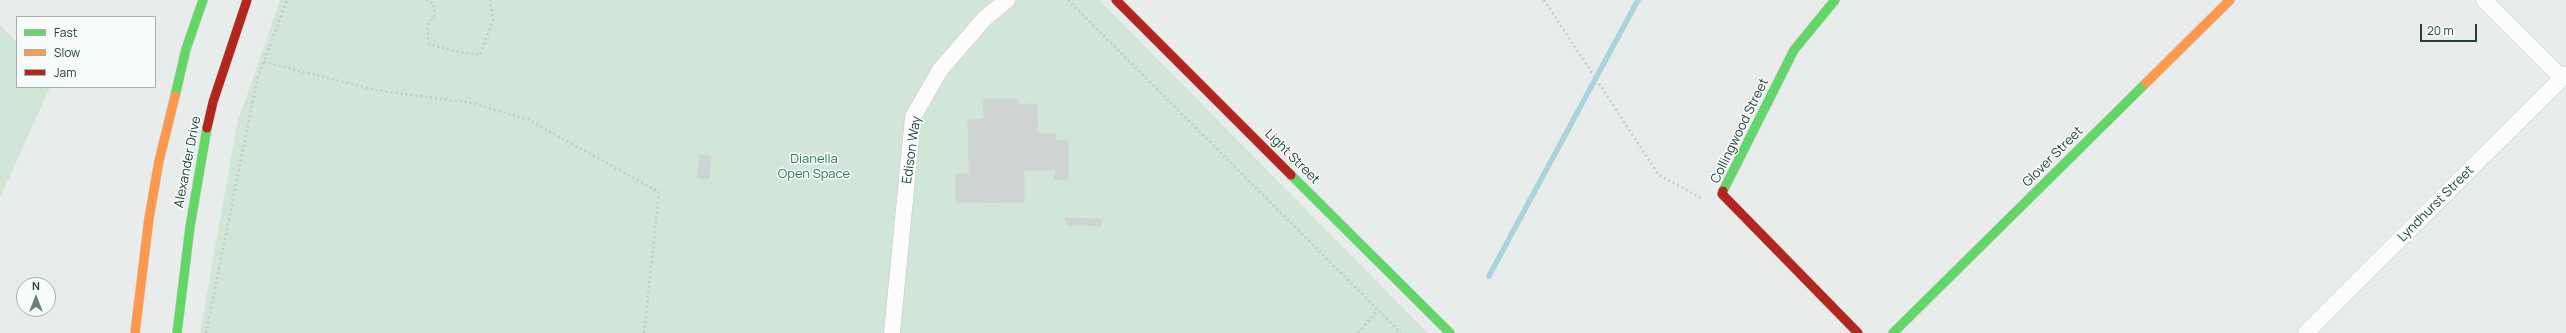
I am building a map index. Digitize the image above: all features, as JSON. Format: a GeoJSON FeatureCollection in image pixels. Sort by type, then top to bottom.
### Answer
{"type":"FeatureCollection","features":[{"type":"Feature","properties":{"kind":"street","name":"Alexander Drive"},"geometry":{"type":"LineString","coordinates":[[135,333],[149,218],[159,161],[186,49],[203,0]]}},
{"type":"Feature","properties":{"kind":"street","name":"Alexander Drive"},"geometry":{"type":"LineString","coordinates":[[177,333],[190,227],[201,158],[213,102],[247,0]]}},
{"type":"Feature","properties":{"kind":"street","name":"Edison Way"},"geometry":{"type":"LineString","coordinates":[[892,333],[914,117],[940,70],[984,19],[1007,0]]}},
{"type":"Feature","properties":{"kind":"street","name":"Light Street"},"geometry":{"type":"LineString","coordinates":[[1116,0],[1450,333]]}},
{"type":"Feature","properties":{"kind":"street","name":"Collingwood Street"},"geometry":{"type":"LineString","coordinates":[[1835,0],[1794,50],[1722,194],[1858,333]]}},
{"type":"Feature","properties":{"kind":"street","name":"Glover Street"},"geometry":{"type":"LineString","coordinates":[[1893,333],[2230,0]]}},
{"type":"Feature","properties":{"kind":"street"},"geometry":{"type":"LineString","coordinates":[[2484,0],[2564,76]]}},
{"type":"Feature","properties":{"kind":"street","name":"Lyndhurst Street"},"geometry":{"type":"LineString","coordinates":[[2306,333],[2564,76]]}},
{"type":"Feature","properties":{"kind":"path"},"geometry":{"type":"LineString","coordinates":[[206,333],[257,80],[287,0]]}},
{"type":"Feature","properties":{"kind":"path"},"geometry":{"type":"LineString","coordinates":[[426,0],[433,3],[435,15],[427,26],[429,44],[455,51],[480,55],[493,20],[490,0]]}},
{"type":"Feature","properties":{"kind":"path"},"geometry":{"type":"LineString","coordinates":[[1068,0],[1401,333]]}},
{"type":"Feature","properties":{"kind":"path"},"geometry":{"type":"LineString","coordinates":[[1544,0],[1659,175],[1703,199],[1722,194]]}},
{"type":"Feature","properties":{"kind":"path"},"geometry":{"type":"LineString","coordinates":[[264,62],[376,90],[472,103],[529,120],[659,192],[644,333]]}},
{"type":"Feature","properties":{"kind":"path"},"geometry":{"type":"LineString","coordinates":[[1358,333],[1378,310]]}},
{"type":"Feature","properties":{"kind":"green space","name":"Dianella Open Space"},"geometry":{"type":"Polygon","coordinates":[[[280,0],[1099,0],[1428,333],[200,333],[237,124],[280,0]]]}},
{"type":"Feature","properties":{"kind":"green space"},"geometry":{"type":"Polygon","coordinates":[[[0,25],[16,41],[16,88],[50,88],[0,198],[0,25]]]}},
{"type":"Feature","properties":{"kind":"building"},"geometry":{"type":"Polygon","coordinates":[[[983,99],[1018,99],[1018,104],[1037,104],[1038,134],[1056,134],[1056,140],[1068,140],[1068,180],[1055,180],[1055,170],[1024,170],[1024,202],[956,203],[956,174],[969,174],[968,120],[984,119],[983,99]]]}},
{"type":"Feature","properties":{"kind":"building"},"geometry":{"type":"Polygon","coordinates":[[[700,155],[711,156],[709,179],[697,178],[700,155]]]}},
{"type":"Feature","properties":{"kind":"building"},"geometry":{"type":"Polygon","coordinates":[[[1066,218],[1101,219],[1102,226],[1066,225],[1066,218]]]}},
{"type":"Feature","properties":{"kind":"waterway"},"geometry":{"type":"LineString","coordinates":[[1489,276],[1638,0]]}},
{"type":"Feature","properties":{"kind":"traffic: fast"},"geometry":{"type":"LineString","coordinates":[[175,96],[186,49],[203,0]]}},
{"type":"Feature","properties":{"kind":"traffic: fast"},"geometry":{"type":"LineString","coordinates":[[1723,191],[1794,50],[1835,0]]}},
{"type":"Feature","properties":{"kind":"traffic: fast"},"geometry":{"type":"LineString","coordinates":[[1893,333],[2146,83]]}},
{"type":"Feature","properties":{"kind":"traffic: fast"},"geometry":{"type":"LineString","coordinates":[[177,333],[190,227],[207,128]]}},
{"type":"Feature","properties":{"kind":"traffic: fast"},"geometry":{"type":"LineString","coordinates":[[1291,175],[1450,333]]}},
{"type":"Feature","properties":{"kind":"traffic: slow"},"geometry":{"type":"LineString","coordinates":[[2146,83],[2230,0]]}},
{"type":"Feature","properties":{"kind":"traffic: slow"},"geometry":{"type":"LineString","coordinates":[[135,333],[149,218],[159,161],[175,96]]}},
{"type":"Feature","properties":{"kind":"traffic: jam"},"geometry":{"type":"LineString","coordinates":[[207,128],[213,102],[247,0]]}},
{"type":"Feature","properties":{"kind":"traffic: jam"},"geometry":{"type":"LineString","coordinates":[[1116,0],[1291,175]]}},
{"type":"Feature","properties":{"kind":"traffic: jam"},"geometry":{"type":"LineString","coordinates":[[1723,191],[1722,194],[1858,333]]}}]}
